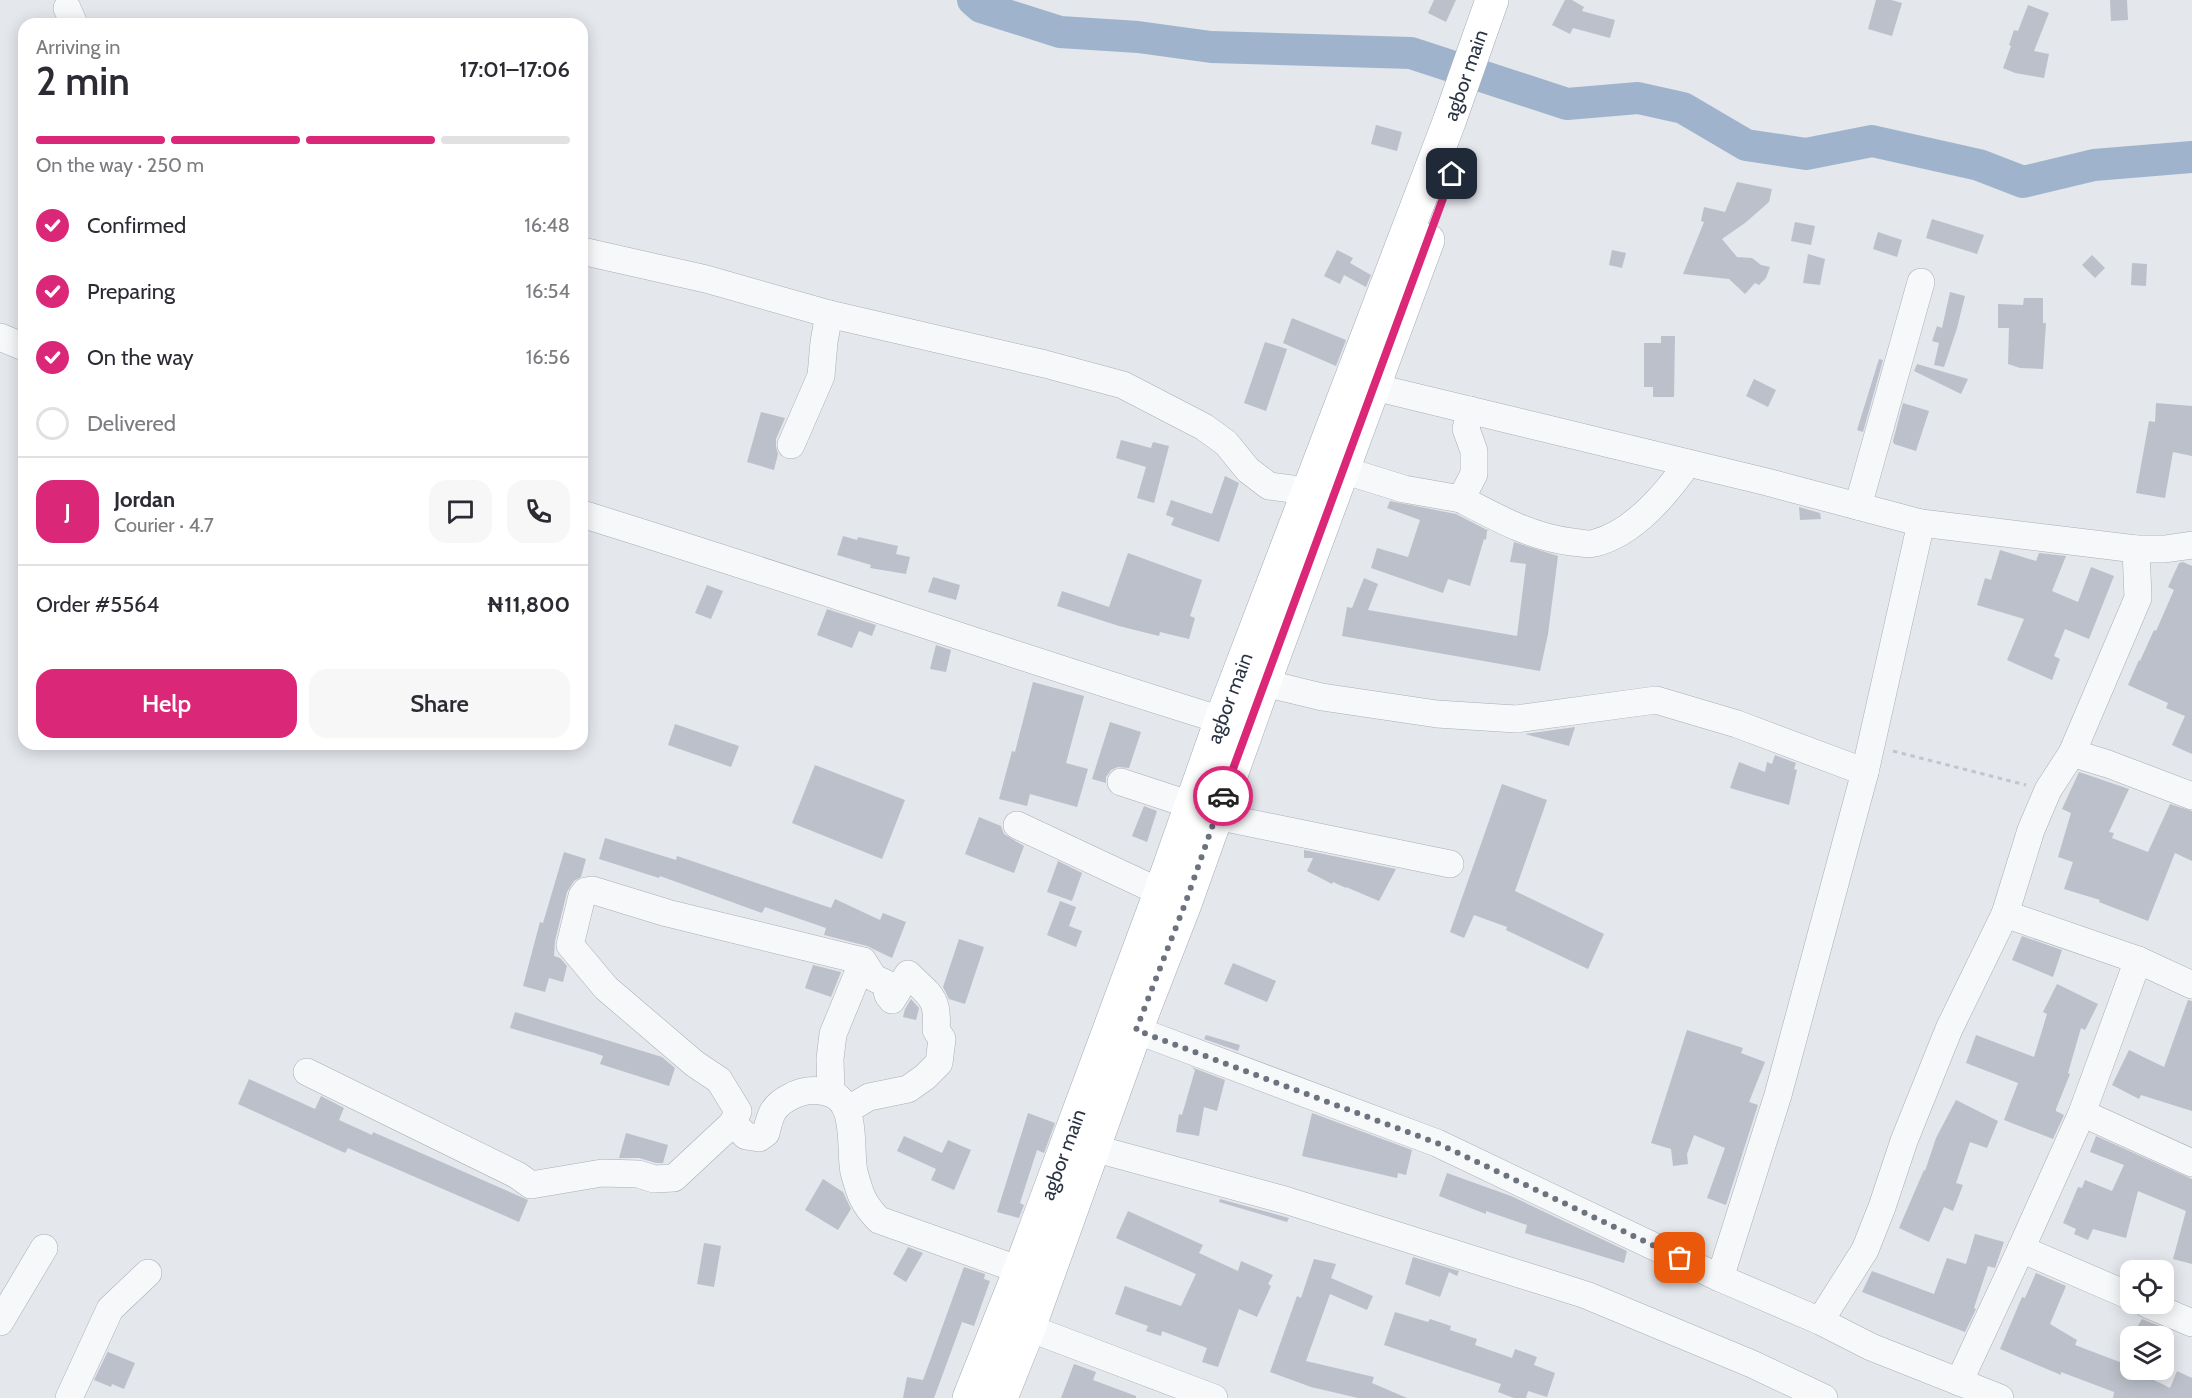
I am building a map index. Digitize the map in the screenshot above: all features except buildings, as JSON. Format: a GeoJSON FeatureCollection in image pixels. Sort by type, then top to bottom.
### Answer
{"type":"FeatureCollection","features":[{"type":"Feature","properties":{"kind":"main road","name":"agbor main"},"geometry":{"type":"LineString","coordinates":[[1483,57],[1492,0]]}},
{"type":"Feature","properties":{"kind":"main road","name":"agbor main"},"geometry":{"type":"LineString","coordinates":[[969,1398],[1173,898],[1204,811],[1264,683],[1374,387],[1483,57],[1513,0]]}},
{"type":"Feature","properties":{"kind":"main road","name":"agbor main"},"geometry":{"type":"LineString","coordinates":[[1204,811],[1221,720],[1307,491],[1458,127]]}},
{"type":"Feature","properties":{"kind":"main road","name":"agbor main"},"geometry":{"type":"LineString","coordinates":[[1001,1398],[1029,1328],[1136,1030],[1173,898]]}},
{"type":"Feature","properties":{"kind":"street"},"geometry":{"type":"LineString","coordinates":[[588,252],[706,279],[829,314],[1045,364],[1122,385],[1203,427],[1226,443],[1256,477],[1269,486],[1307,491]]}},
{"type":"Feature","properties":{"kind":"street"},"geometry":{"type":"LineString","coordinates":[[1858,506],[1922,282]]}},
{"type":"Feature","properties":{"kind":"street"},"geometry":{"type":"LineString","coordinates":[[790,445],[821,376],[829,314]]}},
{"type":"Feature","properties":{"kind":"street"},"geometry":{"type":"LineString","coordinates":[[0,337],[18,344]]}},
{"type":"Feature","properties":{"kind":"street"},"geometry":{"type":"LineString","coordinates":[[1374,387],[1688,463],[1921,523],[2136,549],[2165,549],[2192,545]]}},
{"type":"Feature","properties":{"kind":"street"},"geometry":{"type":"LineString","coordinates":[[1461,499],[1473,474],[1474,451],[1466,429],[1470,410]]}},
{"type":"Feature","properties":{"kind":"street"},"geometry":{"type":"LineString","coordinates":[[1343,470],[1404,489],[1461,499],[1533,534],[1593,544],[1619,533],[1640,517],[1674,484],[1688,463]]}},
{"type":"Feature","properties":{"kind":"street"},"geometry":{"type":"LineString","coordinates":[[588,516],[825,591],[1050,668],[1221,720]]}},
{"type":"Feature","properties":{"kind":"street"},"geometry":{"type":"LineString","coordinates":[[1720,1278],[1778,1095],[1865,772],[1921,523]]}},
{"type":"Feature","properties":{"kind":"street"},"geometry":{"type":"LineString","coordinates":[[1820,1321],[1865,1250],[1904,1141],[1949,1029],[2005,914],[2031,830],[2048,790],[2072,753],[2138,598],[2136,549]]}},
{"type":"Feature","properties":{"kind":"street"},"geometry":{"type":"LineString","coordinates":[[1264,683],[1322,698],[1437,714],[1516,719],[1656,700],[1737,724],[1865,772]]}},
{"type":"Feature","properties":{"kind":"street"},"geometry":{"type":"LineString","coordinates":[[2072,753],[2192,796]]}},
{"type":"Feature","properties":{"kind":"street"},"geometry":{"type":"LineString","coordinates":[[1121,782],[1204,811],[1450,864]]}},
{"type":"Feature","properties":{"kind":"street"},"geometry":{"type":"LineString","coordinates":[[1017,825],[1173,898]]}},
{"type":"Feature","properties":{"kind":"street"},"geometry":{"type":"LineString","coordinates":[[307,1072],[517,1175],[531,1185],[602,1173],[638,1174],[654,1179],[674,1178],[733,1123],[738,1111],[719,1080],[695,1064],[606,988],[570,945],[582,896],[586,891],[591,890],[667,913],[864,962],[874,978],[885,984],[892,1000],[908,974],[934,1000],[936,1030],[942,1039],[939,1063],[908,1089],[839,1101],[814,1090],[788,1098],[770,1112],[766,1133],[759,1138],[746,1136],[733,1123]]}},
{"type":"Feature","properties":{"kind":"street"},"geometry":{"type":"LineString","coordinates":[[2005,914],[2138,960],[2192,984]]}},
{"type":"Feature","properties":{"kind":"street"},"geometry":{"type":"LineString","coordinates":[[1959,1382],[2082,1113],[2138,960]]}},
{"type":"Feature","properties":{"kind":"street"},"geometry":{"type":"LineString","coordinates":[[864,962],[833,1034],[830,1059],[854,1170],[865,1206],[879,1220],[1020,1270]]}},
{"type":"Feature","properties":{"kind":"street"},"geometry":{"type":"LineString","coordinates":[[1136,1030],[1437,1143],[1720,1278],[1820,1321],[1871,1347],[2000,1398]]}},
{"type":"Feature","properties":{"kind":"street"},"geometry":{"type":"LineString","coordinates":[[2082,1113],[2192,1163]]}},
{"type":"Feature","properties":{"kind":"street"},"geometry":{"type":"LineString","coordinates":[[1094,1148],[1285,1200],[1586,1295],[1752,1364],[1824,1398]]}},
{"type":"Feature","properties":{"kind":"street"},"geometry":{"type":"LineString","coordinates":[[0,1322],[44,1248]]}},
{"type":"Feature","properties":{"kind":"street"},"geometry":{"type":"LineString","coordinates":[[2021,1249],[2120,1292]]}},
{"type":"Feature","properties":{"kind":"street"},"geometry":{"type":"LineString","coordinates":[[69,1398],[110,1309],[148,1273]]}},
{"type":"Feature","properties":{"kind":"street"},"geometry":{"type":"LineString","coordinates":[[2171,1314],[2192,1323]]}},
{"type":"Feature","properties":{"kind":"street"},"geometry":{"type":"LineString","coordinates":[[1029,1328],[1214,1398]]}},
{"type":"Feature","properties":{"kind":"path"},"geometry":{"type":"LineString","coordinates":[[1871,746],[2048,790]]}},
{"type":"Feature","properties":{"kind":"waterway"},"geometry":{"type":"LineString","coordinates":[[973,0],[981,7],[1060,32],[1138,37],[1211,47],[1411,53],[1567,104],[1638,98],[1683,108],[1746,145],[1806,154],[1872,141],[1979,165],[2023,182],[2094,165],[2192,157]]}},
{"type":"Feature","properties":{"kind":"way so far"},"geometry":{"type":"LineString","coordinates":[[1223,796],[1185,904],[1136,1030],[1437,1143],[1680,1258]]}},
{"type":"Feature","properties":{"kind":"route"},"geometry":{"type":"LineString","coordinates":[[1223,796],[1452,174]]}}]}
